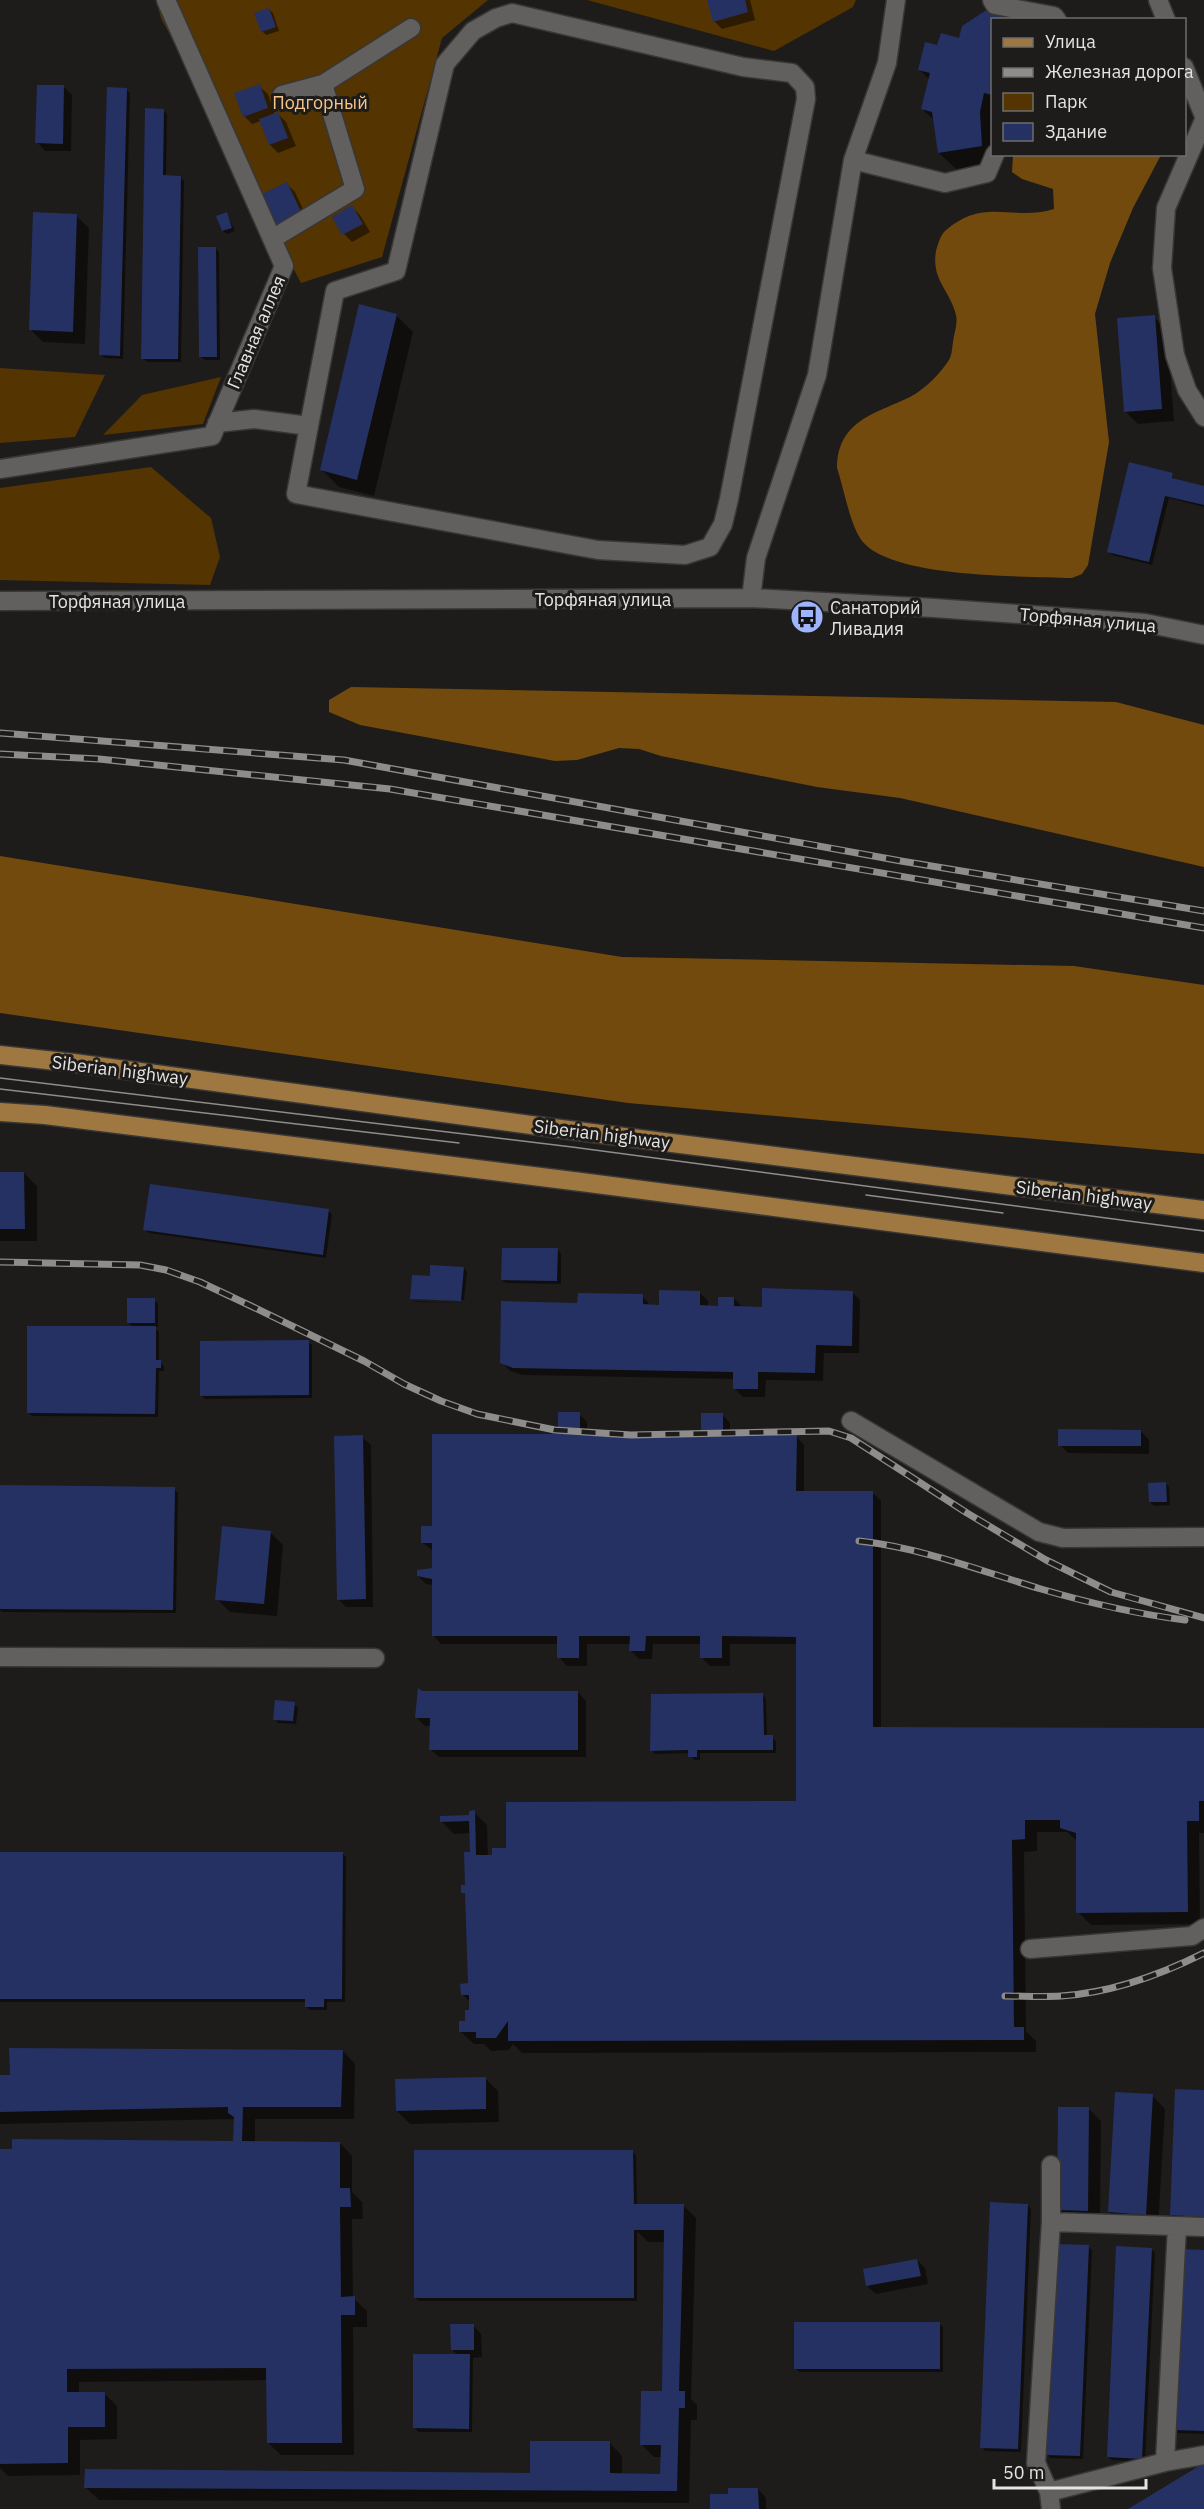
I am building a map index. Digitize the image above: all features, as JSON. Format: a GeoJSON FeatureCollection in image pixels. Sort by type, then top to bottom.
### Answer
{"type":"FeatureCollection","features":[{"type":"Feature","properties":{"kind":"main road","name":"Siberian highway"},"geometry":{"type":"LineString","coordinates":[[0,1055],[1204,1210]]}},
{"type":"Feature","properties":{"kind":"main road"},"geometry":{"type":"LineString","coordinates":[[0,1112],[45,1115],[558,1179],[1204,1263]]}},
{"type":"Feature","properties":{"kind":"street","name":"Главная аллея"},"geometry":{"type":"LineString","coordinates":[[166,0],[284,266],[217,423]]}},
{"type":"Feature","properties":{"kind":"street"},"geometry":{"type":"LineString","coordinates":[[751,598],[756,558],[818,375],[853,160],[887,63],[896,0]]}},
{"type":"Feature","properties":{"kind":"street"},"geometry":{"type":"LineString","coordinates":[[992,0],[995,5],[1056,18]]}},
{"type":"Feature","properties":{"kind":"street"},"geometry":{"type":"LineString","coordinates":[[1158,0],[1165,18]]}},
{"type":"Feature","properties":{"kind":"street"},"geometry":{"type":"LineString","coordinates":[[512,13],[742,67],[792,73],[805,87],[806,99],[729,499],[723,524],[710,547],[685,555],[598,550],[296,494],[309,426],[334,291],[396,270],[445,64],[473,31],[496,18],[512,13]]}},
{"type":"Feature","properties":{"kind":"street"},"geometry":{"type":"LineString","coordinates":[[282,95],[323,84],[411,28]]}},
{"type":"Feature","properties":{"kind":"street"},"geometry":{"type":"LineString","coordinates":[[1186,70],[1204,118],[1166,208],[1162,268],[1175,355],[1187,390],[1204,417]]}},
{"type":"Feature","properties":{"kind":"street"},"geometry":{"type":"LineString","coordinates":[[272,239],[355,189],[323,84]]}},
{"type":"Feature","properties":{"kind":"street"},"geometry":{"type":"LineString","coordinates":[[853,160],[945,183],[987,173],[994,156]]}},
{"type":"Feature","properties":{"kind":"street"},"geometry":{"type":"LineString","coordinates":[[0,469],[212,436],[217,423],[254,419],[309,426]]}},
{"type":"Feature","properties":{"kind":"street","name":"Торфяная улица"},"geometry":{"type":"LineString","coordinates":[[0,601],[751,598],[1145,623],[1204,635]]}},
{"type":"Feature","properties":{"kind":"street"},"geometry":{"type":"LineString","coordinates":[[851,1421],[1039,1532],[1063,1538],[1204,1537]]}},
{"type":"Feature","properties":{"kind":"street"},"geometry":{"type":"LineString","coordinates":[[0,1658],[375,1658]]}},
{"type":"Feature","properties":{"kind":"street"},"geometry":{"type":"LineString","coordinates":[[1030,1949],[1192,1936],[1204,1928]]}},
{"type":"Feature","properties":{"kind":"street"},"geometry":{"type":"LineString","coordinates":[[1051,2165],[1051,2222],[1036,2463],[1050,2500],[1165,2462],[1204,2455]]}},
{"type":"Feature","properties":{"kind":"street"},"geometry":{"type":"LineString","coordinates":[[1051,2222],[1204,2227]]}},
{"type":"Feature","properties":{"kind":"street"},"geometry":{"type":"LineString","coordinates":[[1165,2462],[1177,2226]]}},
{"type":"Feature","properties":{"kind":"green space","name":"Подгорный"},"geometry":{"type":"Polygon","coordinates":[[[156,0],[488,0],[442,38],[382,257],[301,283],[161,18],[156,0]]]}},
{"type":"Feature","properties":{"kind":"green space"},"geometry":{"type":"Polygon","coordinates":[[[587,0],[856,0],[853,7],[774,51],[587,0]]]}},
{"type":"Feature","properties":{"kind":"green space"},"geometry":{"type":"Polygon","coordinates":[[[0,368],[105,375],[75,437],[0,443],[0,368]]]}},
{"type":"Feature","properties":{"kind":"green space"},"geometry":{"type":"Polygon","coordinates":[[[221,377],[203,424],[103,435],[142,395],[221,377]]]}},
{"type":"Feature","properties":{"kind":"green space"},"geometry":{"type":"Polygon","coordinates":[[[151,467],[211,518],[220,557],[210,585],[0,580],[0,488],[151,467]]]}},
{"type":"Feature","properties":{"kind":"shaded area"},"geometry":{"type":"Polygon","coordinates":[[[1013,156],[1160,156],[1133,208],[1110,263],[1095,314],[1109,442],[1088,565],[1082,574],[1072,578],[958,573],[897,561],[874,551],[856,531],[837,468],[839,452],[851,429],[872,414],[921,390],[937,376],[950,358],[956,318],[953,306],[936,270],[935,261],[939,240],[943,233],[959,221],[986,212],[1024,213],[1054,209],[1053,189],[1022,179],[1012,172],[1013,156]]]}},
{"type":"Feature","properties":{"kind":"shaded area"},"geometry":{"type":"Polygon","coordinates":[[[351,687],[1116,702],[1204,725],[1204,867],[900,798],[817,787],[661,756],[639,749],[619,748],[577,760],[555,761],[360,725],[329,712],[329,700],[351,687]]]}},
{"type":"Feature","properties":{"kind":"shaded area"},"geometry":{"type":"Polygon","coordinates":[[[0,856],[622,957],[1074,966],[1204,985],[1204,1154],[628,1103],[0,1013],[0,856]]]}},
{"type":"Feature","properties":{"kind":"building"},"geometry":{"type":"Polygon","coordinates":[[[707,0],[745,0],[748,12],[713,22],[707,0]]]}},
{"type":"Feature","properties":{"kind":"building"},"geometry":{"type":"Polygon","coordinates":[[[269,8],[276,27],[261,32],[254,13],[269,8]]]}},
{"type":"Feature","properties":{"kind":"building"},"geometry":{"type":"Polygon","coordinates":[[[988,9],[1018,18],[991,18],[991,95],[984,93],[980,112],[982,146],[938,153],[932,112],[921,109],[930,73],[918,70],[925,42],[937,45],[941,33],[959,38],[962,26],[988,9]]]}},
{"type":"Feature","properties":{"kind":"building"},"geometry":{"type":"Polygon","coordinates":[[[260,84],[268,108],[243,117],[234,93],[260,84]]]}},
{"type":"Feature","properties":{"kind":"building"},"geometry":{"type":"Polygon","coordinates":[[[37,85],[64,85],[63,144],[35,143],[37,85]]]}},
{"type":"Feature","properties":{"kind":"building"},"geometry":{"type":"Polygon","coordinates":[[[107,87],[127,88],[120,356],[99,355],[107,87]]]}},
{"type":"Feature","properties":{"kind":"building"},"geometry":{"type":"Polygon","coordinates":[[[145,108],[164,109],[163,175],[181,176],[178,359],[141,359],[145,108]]]}},
{"type":"Feature","properties":{"kind":"building"},"geometry":{"type":"Polygon","coordinates":[[[278,112],[288,138],[269,145],[259,119],[278,112]]]}},
{"type":"Feature","properties":{"kind":"building"},"geometry":{"type":"Polygon","coordinates":[[[287,182],[302,214],[276,226],[262,194],[287,182]]]}},
{"type":"Feature","properties":{"kind":"building"},"geometry":{"type":"Polygon","coordinates":[[[352,205],[363,224],[342,235],[332,217],[352,205]]]}},
{"type":"Feature","properties":{"kind":"building"},"geometry":{"type":"Polygon","coordinates":[[[33,212],[77,214],[73,332],[29,330],[33,212]]]}},
{"type":"Feature","properties":{"kind":"building"},"geometry":{"type":"Polygon","coordinates":[[[227,212],[232,228],[222,231],[216,216],[227,212]]]}},
{"type":"Feature","properties":{"kind":"building"},"geometry":{"type":"Polygon","coordinates":[[[198,247],[216,247],[217,357],[199,357],[198,247]]]}},
{"type":"Feature","properties":{"kind":"building"},"geometry":{"type":"Polygon","coordinates":[[[359,304],[397,314],[357,480],[320,470],[359,304]]]}},
{"type":"Feature","properties":{"kind":"building"},"geometry":{"type":"Polygon","coordinates":[[[1155,315],[1162,409],[1124,412],[1117,318],[1155,315]]]}},
{"type":"Feature","properties":{"kind":"building"},"geometry":{"type":"Polygon","coordinates":[[[1129,462],[1173,473],[1172,478],[1204,486],[1204,505],[1165,496],[1149,562],[1107,552],[1129,462]]]}},
{"type":"Feature","properties":{"kind":"building"},"geometry":{"type":"Polygon","coordinates":[[[0,1172],[24,1172],[25,1229],[0,1229],[0,1172]]]}},
{"type":"Feature","properties":{"kind":"building"},"geometry":{"type":"Polygon","coordinates":[[[150,1184],[329,1209],[323,1255],[143,1230],[150,1184]]]}},
{"type":"Feature","properties":{"kind":"building"},"geometry":{"type":"Polygon","coordinates":[[[502,1248],[558,1248],[557,1281],[501,1280],[502,1248]]]}},
{"type":"Feature","properties":{"kind":"building"},"geometry":{"type":"Polygon","coordinates":[[[430,1265],[464,1267],[461,1301],[410,1299],[412,1275],[430,1276],[430,1265]]]}},
{"type":"Feature","properties":{"kind":"building"},"geometry":{"type":"Polygon","coordinates":[[[762,1288],[853,1291],[852,1346],[816,1345],[815,1373],[758,1372],[758,1389],[733,1389],[733,1372],[513,1368],[500,1363],[501,1301],[577,1303],[578,1293],[643,1294],[643,1304],[659,1305],[659,1290],[700,1291],[700,1305],[718,1306],[718,1297],[734,1297],[734,1306],[762,1307],[762,1288]]]}},
{"type":"Feature","properties":{"kind":"building"},"geometry":{"type":"Polygon","coordinates":[[[127,1298],[155,1298],[155,1323],[127,1323],[127,1298]]]}},
{"type":"Feature","properties":{"kind":"building"},"geometry":{"type":"Polygon","coordinates":[[[27,1326],[156,1326],[156,1360],[161,1360],[161,1368],[156,1368],[155,1414],[27,1413],[27,1326]]]}},
{"type":"Feature","properties":{"kind":"building"},"geometry":{"type":"Polygon","coordinates":[[[309,1340],[309,1395],[200,1396],[200,1341],[309,1340]]]}},
{"type":"Feature","properties":{"kind":"building"},"geometry":{"type":"Polygon","coordinates":[[[558,1412],[580,1412],[580,1434],[701,1435],[701,1413],[723,1413],[723,1435],[797,1435],[796,1491],[873,1491],[873,1727],[1204,1728],[1204,1801],[1199,1801],[1199,1821],[1187,1821],[1188,1912],[1076,1913],[1076,1833],[1060,1828],[1060,1820],[1025,1820],[1025,1839],[1012,1840],[1014,2027],[1024,2027],[1024,2040],[508,2041],[508,2021],[496,2038],[476,2038],[476,2032],[459,2032],[459,2021],[465,2021],[465,2010],[469,2010],[469,1995],[461,1995],[460,1984],[468,1983],[465,1893],[461,1893],[461,1885],[465,1885],[464,1852],[470,1852],[469,1821],[440,1822],[440,1816],[469,1815],[469,1811],[475,1810],[476,1855],[492,1855],[492,1848],[506,1848],[506,1802],[796,1801],[796,1637],[722,1636],[722,1658],[700,1658],[700,1636],[646,1636],[645,1651],[629,1651],[630,1636],[579,1636],[579,1658],[557,1658],[557,1636],[432,1636],[432,1579],[417,1576],[417,1570],[432,1568],[432,1543],[421,1543],[421,1526],[432,1526],[432,1434],[558,1434],[558,1412]]]}},
{"type":"Feature","properties":{"kind":"building"},"geometry":{"type":"Polygon","coordinates":[[[1058,1429],[1141,1430],[1141,1446],[1058,1446],[1058,1429]]]}},
{"type":"Feature","properties":{"kind":"building"},"geometry":{"type":"Polygon","coordinates":[[[363,1435],[366,1599],[337,1600],[334,1436],[363,1435]]]}},
{"type":"Feature","properties":{"kind":"building"},"geometry":{"type":"Polygon","coordinates":[[[1166,1482],[1167,1502],[1149,1502],[1148,1483],[1166,1482]]]}},
{"type":"Feature","properties":{"kind":"building"},"geometry":{"type":"Polygon","coordinates":[[[0,1485],[175,1487],[173,1610],[0,1609],[0,1485]]]}},
{"type":"Feature","properties":{"kind":"building"},"geometry":{"type":"Polygon","coordinates":[[[222,1526],[271,1531],[264,1604],[215,1600],[222,1526]]]}},
{"type":"Feature","properties":{"kind":"building"},"geometry":{"type":"Polygon","coordinates":[[[418,1688],[422,1691],[578,1691],[578,1750],[429,1750],[430,1718],[415,1718],[418,1688]]]}},
{"type":"Feature","properties":{"kind":"building"},"geometry":{"type":"Polygon","coordinates":[[[763,1693],[764,1735],[773,1735],[773,1750],[697,1750],[697,1757],[688,1757],[688,1750],[650,1751],[651,1694],[763,1693]]]}},
{"type":"Feature","properties":{"kind":"building"},"geometry":{"type":"Polygon","coordinates":[[[275,1700],[295,1702],[293,1721],[273,1720],[275,1700]]]}},
{"type":"Feature","properties":{"kind":"building"},"geometry":{"type":"Polygon","coordinates":[[[0,1852],[343,1852],[342,1999],[324,1999],[324,2007],[305,2007],[305,1999],[0,1999],[0,1852]]]}},
{"type":"Feature","properties":{"kind":"building"},"geometry":{"type":"Polygon","coordinates":[[[9,2048],[343,2050],[341,2107],[243,2107],[242,2141],[340,2142],[340,2188],[350,2188],[351,2207],[340,2207],[341,2297],[355,2296],[355,2315],[341,2315],[342,2443],[267,2443],[266,2368],[67,2369],[67,2392],[105,2392],[105,2427],[68,2427],[68,2463],[0,2464],[0,2149],[12,2149],[12,2139],[233,2141],[234,2117],[228,2113],[228,2107],[0,2112],[0,2075],[10,2075],[9,2048]]]}},
{"type":"Feature","properties":{"kind":"building"},"geometry":{"type":"Polygon","coordinates":[[[486,2077],[486,2109],[396,2111],[395,2079],[486,2077]]]}},
{"type":"Feature","properties":{"kind":"building"},"geometry":{"type":"Polygon","coordinates":[[[1175,2089],[1204,2090],[1204,2217],[1170,2215],[1175,2089]]]}},
{"type":"Feature","properties":{"kind":"building"},"geometry":{"type":"Polygon","coordinates":[[[1115,2092],[1153,2094],[1146,2215],[1108,2212],[1115,2092]]]}},
{"type":"Feature","properties":{"kind":"building"},"geometry":{"type":"Polygon","coordinates":[[[1058,2107],[1089,2107],[1088,2211],[1057,2210],[1058,2107]]]}},
{"type":"Feature","properties":{"kind":"building"},"geometry":{"type":"Polygon","coordinates":[[[414,2150],[633,2150],[634,2204],[684,2204],[679,2391],[685,2391],[685,2408],[679,2408],[677,2491],[84,2488],[85,2469],[530,2473],[530,2441],[610,2441],[610,2473],[660,2474],[661,2445],[640,2445],[641,2391],[662,2391],[664,2230],[634,2230],[634,2298],[414,2298],[414,2150]]]}},
{"type":"Feature","properties":{"kind":"building"},"geometry":{"type":"Polygon","coordinates":[[[990,2202],[1028,2204],[1018,2449],[980,2448],[990,2202]]]}},
{"type":"Feature","properties":{"kind":"building"},"geometry":{"type":"Polygon","coordinates":[[[1055,2244],[1089,2245],[1080,2456],[1045,2455],[1055,2244]]]}},
{"type":"Feature","properties":{"kind":"building"},"geometry":{"type":"Polygon","coordinates":[[[1116,2246],[1152,2248],[1142,2459],[1107,2457],[1116,2246]]]}},
{"type":"Feature","properties":{"kind":"building"},"geometry":{"type":"Polygon","coordinates":[[[1180,2249],[1204,2250],[1204,2431],[1172,2430],[1180,2249]]]}},
{"type":"Feature","properties":{"kind":"building"},"geometry":{"type":"Polygon","coordinates":[[[917,2259],[921,2276],[866,2286],[863,2269],[917,2259]]]}},
{"type":"Feature","properties":{"kind":"building"},"geometry":{"type":"Polygon","coordinates":[[[794,2322],[940,2322],[940,2369],[794,2369],[794,2322]]]}},
{"type":"Feature","properties":{"kind":"building"},"geometry":{"type":"Polygon","coordinates":[[[450,2324],[474,2324],[474,2350],[451,2350],[450,2324]]]}},
{"type":"Feature","properties":{"kind":"building"},"geometry":{"type":"Polygon","coordinates":[[[413,2354],[470,2354],[469,2429],[413,2428],[413,2354]]]}},
{"type":"Feature","properties":{"kind":"building"},"geometry":{"type":"Polygon","coordinates":[[[1204,2463],[1204,2509],[1128,2509],[1204,2463]]]}},
{"type":"Feature","properties":{"kind":"building"},"geometry":{"type":"Polygon","coordinates":[[[728,2488],[758,2488],[759,2509],[710,2509],[710,2494],[728,2494],[728,2488]]]}},
{"type":"Feature","properties":{"kind":"tram line"},"geometry":{"type":"LineString","coordinates":[[0,1078],[572,1147],[1204,1231]]}},
{"type":"Feature","properties":{"kind":"tram line"},"geometry":{"type":"LineString","coordinates":[[0,1089],[459,1143]]}},
{"type":"Feature","properties":{"kind":"tram line"},"geometry":{"type":"LineString","coordinates":[[866,1195],[1003,1213]]}},
{"type":"Feature","properties":{"kind":"railway"},"geometry":{"type":"LineString","coordinates":[[0,733],[344,760],[901,861],[1204,911]]}},
{"type":"Feature","properties":{"kind":"railway"},"geometry":{"type":"LineString","coordinates":[[0,754],[99,759],[390,789],[1204,928]]}},
{"type":"Feature","properties":{"kind":"railway"},"geometry":{"type":"LineString","coordinates":[[0,1262],[140,1265],[166,1270],[200,1282],[251,1306],[441,1401],[477,1414],[555,1430],[631,1435],[829,1431],[851,1438],[967,1513],[1046,1560],[1111,1592],[1204,1618]]}},
{"type":"Feature","properties":{"kind":"railway"},"geometry":{"type":"LineString","coordinates":[[859,1541],[929,1555],[1095,1603],[1185,1620]]}},
{"type":"Feature","properties":{"kind":"railway"},"geometry":{"type":"LineString","coordinates":[[1005,1996],[1061,1996],[1098,1991],[1134,1982],[1204,1953]]}},
{"type":"Feature","properties":{"kind":"place","name":"Санаторий Ливадия"},"geometry":{"type":"Point","coordinates":[807,617]}}]}
